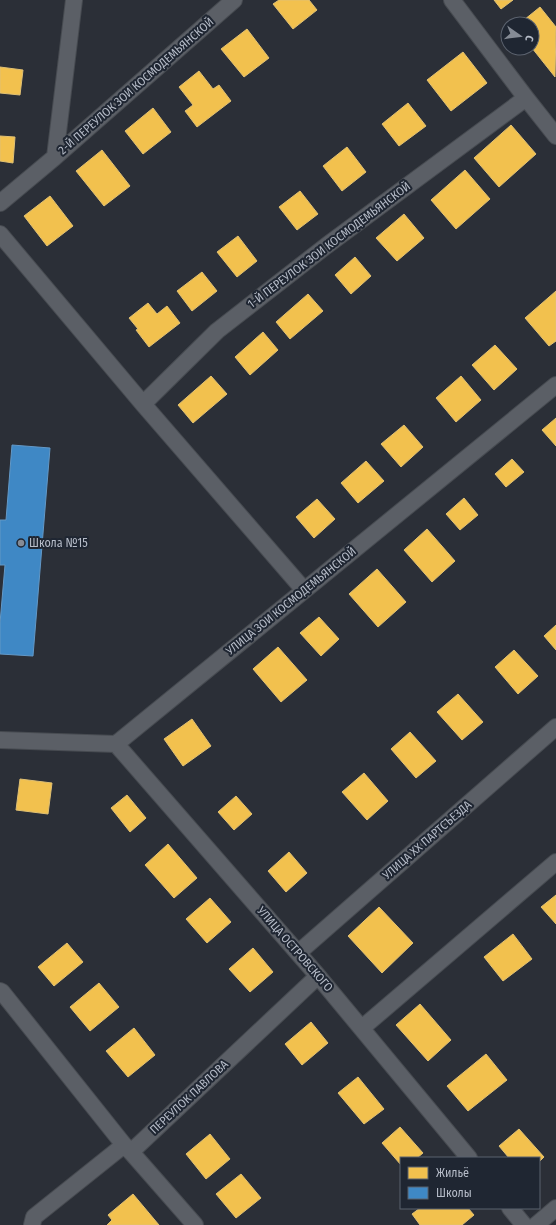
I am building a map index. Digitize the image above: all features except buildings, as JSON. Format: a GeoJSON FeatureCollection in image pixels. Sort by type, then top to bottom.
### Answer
{"type":"FeatureCollection","features":[{"type":"Feature","properties":{"kind":"street","name":"2-Й ПЕРЕУЛОК ЗОИ КОСМОДЕМЬЯНСКОЙ"},"geometry":{"type":"LineString","coordinates":[[55,157],[74,0]]}},
{"type":"Feature","properties":{"kind":"street","name":"2-Й ПЕРЕУЛОК ЗОИ КОСМОДЕМЬЯНСКОЙ"},"geometry":{"type":"LineString","coordinates":[[0,203],[55,157],[234,0]]}},
{"type":"Feature","properties":{"kind":"street"},"geometry":{"type":"LineString","coordinates":[[452,0],[556,136]]}},
{"type":"Feature","properties":{"kind":"street","name":"1-Й ПЕРЕУЛОК ЗОИ КОСМОДЕМЬЯНСКОЙ"},"geometry":{"type":"LineString","coordinates":[[143,404],[217,331],[326,246],[526,98]]}},
{"type":"Feature","properties":{"kind":"street"},"geometry":{"type":"LineString","coordinates":[[0,234],[143,404],[304,590]]}},
{"type":"Feature","properties":{"kind":"street","name":"УЛИЦА ЗОИ КОСМОДЕМЬЯНСКОЙ"},"geometry":{"type":"LineString","coordinates":[[116,744],[556,385]]}},
{"type":"Feature","properties":{"kind":"street","name":"УЛИЦА ХХ ПАРТСЪЕЗДА"},"geometry":{"type":"LineString","coordinates":[[298,953],[556,727]]}},
{"type":"Feature","properties":{"kind":"street"},"geometry":{"type":"LineString","coordinates":[[0,740],[116,744]]}},
{"type":"Feature","properties":{"kind":"street","name":"УЛИЦА ОСТРОВСКОГО"},"geometry":{"type":"LineString","coordinates":[[116,744],[318,976],[468,1157]]}},
{"type":"Feature","properties":{"kind":"street"},"geometry":{"type":"LineString","coordinates":[[362,1028],[556,862]]}},
{"type":"Feature","properties":{"kind":"street","name":"ПЕРЕУЛОК ПАВЛОВА"},"geometry":{"type":"LineString","coordinates":[[32,1225],[34,1217],[127,1148],[318,976]]}},
{"type":"Feature","properties":{"kind":"street"},"geometry":{"type":"LineString","coordinates":[[0,991],[127,1148],[195,1225]]}},
{"type":"Feature","properties":{"kind":"street"},"geometry":{"type":"LineString","coordinates":[[536,1225],[556,1208]]}},
{"type":"Feature","properties":{"kind":"street"},"geometry":{"type":"LineString","coordinates":[[511,1209],[524,1225]]}},
{"type":"Feature","properties":{"kind":"place","name":"Школа №15"},"geometry":{"type":"Point","coordinates":[21,543]}}]}
